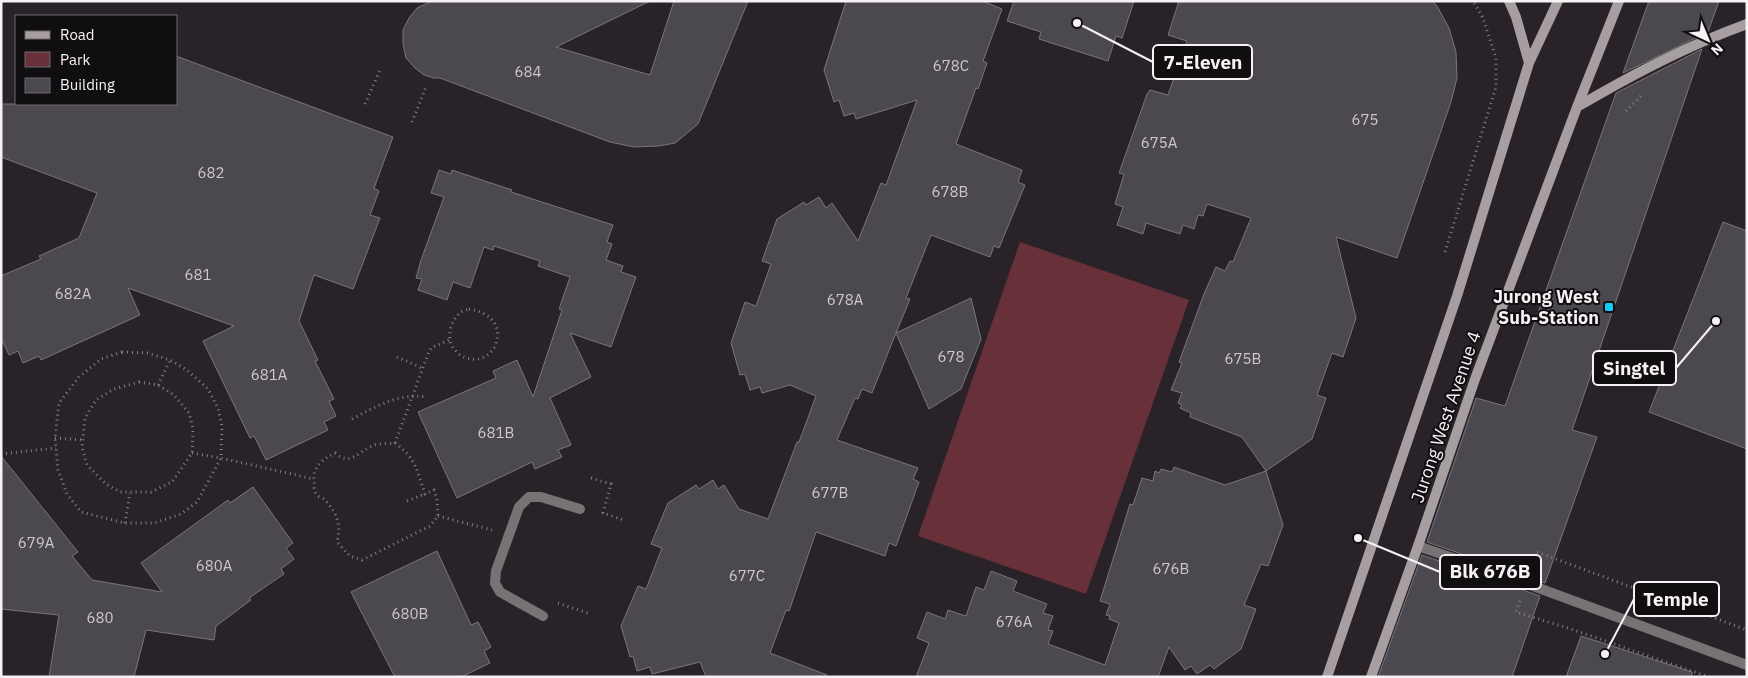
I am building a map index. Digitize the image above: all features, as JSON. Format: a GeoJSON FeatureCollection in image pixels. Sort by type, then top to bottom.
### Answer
{"type":"FeatureCollection","features":[{"type":"Feature","properties":{"kind":"main road"},"geometry":{"type":"LineString","coordinates":[[1508,1],[1516,17],[1530,63]]}},
{"type":"Feature","properties":{"kind":"main road","name":"Jurong West Avenue 4"},"geometry":{"type":"LineString","coordinates":[[1327,677],[1457,296],[1530,63],[1558,1]]}},
{"type":"Feature","properties":{"kind":"main road","name":"Jurong West Avenue 4"},"geometry":{"type":"LineString","coordinates":[[1371,677],[1475,379],[1577,107],[1619,1]]}},
{"type":"Feature","properties":{"kind":"main road"},"geometry":{"type":"LineString","coordinates":[[1577,107],[1645,68],[1720,34],[1747,24]]}},
{"type":"Feature","properties":{"kind":"street"},"geometry":{"type":"LineString","coordinates":[[543,616],[500,592],[495,583],[496,571],[519,507],[529,497],[541,497],[580,509]]}},
{"type":"Feature","properties":{"kind":"street"},"geometry":{"type":"LineString","coordinates":[[1418,546],[1525,583],[1747,665]]}},
{"type":"Feature","properties":{"kind":"path"},"geometry":{"type":"LineString","coordinates":[[1445,252],[1496,87],[1496,58],[1483,18],[1473,1]]}},
{"type":"Feature","properties":{"kind":"path"},"geometry":{"type":"LineString","coordinates":[[365,104],[380,70]]}},
{"type":"Feature","properties":{"kind":"path"},"geometry":{"type":"LineString","coordinates":[[412,122],[426,87]]}},
{"type":"Feature","properties":{"kind":"path"},"geometry":{"type":"LineString","coordinates":[[469,309],[479,310],[488,316],[496,326],[498,337],[492,351],[482,359],[470,360],[454,350],[449,340],[451,325],[459,312],[469,309]]}},
{"type":"Feature","properties":{"kind":"path"},"geometry":{"type":"LineString","coordinates":[[395,443],[431,348],[449,340]]}},
{"type":"Feature","properties":{"kind":"path"},"geometry":{"type":"LineString","coordinates":[[122,352],[147,353],[170,360],[187,370],[208,389],[218,408],[222,426],[221,458],[197,502],[181,514],[154,523],[125,523],[81,512],[67,494],[58,470],[55,438],[59,403],[78,377],[101,359],[122,352]]}},
{"type":"Feature","properties":{"kind":"path"},"geometry":{"type":"LineString","coordinates":[[397,357],[422,368]]}},
{"type":"Feature","properties":{"kind":"path"},"geometry":{"type":"LineString","coordinates":[[158,386],[170,360]]}},
{"type":"Feature","properties":{"kind":"path"},"geometry":{"type":"LineString","coordinates":[[139,382],[158,386],[174,395],[188,413],[192,428],[192,454],[172,482],[151,492],[120,492],[106,484],[87,465],[82,447],[83,440],[85,418],[96,400],[114,388],[139,382]]}},
{"type":"Feature","properties":{"kind":"path"},"geometry":{"type":"LineString","coordinates":[[352,419],[398,398],[413,395],[427,397]]}},
{"type":"Feature","properties":{"kind":"path"},"geometry":{"type":"LineString","coordinates":[[55,438],[83,440]]}},
{"type":"Feature","properties":{"kind":"path"},"geometry":{"type":"LineString","coordinates":[[408,501],[425,494],[434,490],[438,516],[430,526],[362,560],[350,556],[337,542],[340,530],[339,521],[325,500],[315,492],[313,475],[319,463],[334,453],[342,460],[348,460],[376,444],[395,443],[407,452],[416,466],[425,494]]}},
{"type":"Feature","properties":{"kind":"path"},"geometry":{"type":"LineString","coordinates":[[1,454],[56,448]]}},
{"type":"Feature","properties":{"kind":"path"},"geometry":{"type":"LineString","coordinates":[[192,454],[221,458],[314,479]]}},
{"type":"Feature","properties":{"kind":"path"},"geometry":{"type":"LineString","coordinates":[[591,478],[611,484],[603,513],[624,520]]}},
{"type":"Feature","properties":{"kind":"path"},"geometry":{"type":"LineString","coordinates":[[125,523],[130,493]]}},
{"type":"Feature","properties":{"kind":"path"},"geometry":{"type":"LineString","coordinates":[[438,516],[509,534]]}},
{"type":"Feature","properties":{"kind":"path"},"geometry":{"type":"LineString","coordinates":[[1537,552],[1747,630]]}},
{"type":"Feature","properties":{"kind":"path"},"geometry":{"type":"LineString","coordinates":[[555,602],[591,614]]}},
{"type":"Feature","properties":{"kind":"path"},"geometry":{"type":"LineString","coordinates":[[1516,612],[1709,677]]}},
{"type":"Feature","properties":{"kind":"green space"},"geometry":{"type":"Polygon","coordinates":[[[1020,242],[1189,300],[1086,594],[918,536],[1020,242]]]}},
{"type":"Feature","properties":{"kind":"building"},"geometry":{"type":"Polygon","coordinates":[[[432,1],[650,1],[556,47],[650,75],[674,1],[748,1],[698,124],[675,143],[634,147],[610,142],[440,78],[424,75],[406,58],[403,30],[417,8],[432,1]]]}},
{"type":"Feature","properties":{"kind":"building"},"geometry":{"type":"Polygon","coordinates":[[[846,1],[982,1],[1002,9],[983,61],[987,63],[956,144],[1022,170],[1018,182],[1025,185],[999,248],[994,246],[990,257],[931,235],[906,298],[910,299],[872,393],[862,389],[858,399],[855,398],[837,440],[918,468],[913,479],[919,482],[896,546],[889,543],[885,556],[816,532],[789,611],[786,610],[770,653],[827,675],[826,677],[706,677],[700,662],[652,674],[650,667],[637,671],[633,656],[630,657],[621,626],[638,586],[646,589],[662,548],[651,544],[668,503],[696,485],[699,489],[713,480],[718,489],[724,485],[739,509],[768,519],[816,396],[790,385],[762,393],[760,387],[750,390],[745,374],[740,375],[731,343],[745,302],[756,306],[771,264],[762,261],[777,219],[804,202],[806,205],[819,197],[826,208],[832,203],[858,241],[881,183],[886,185],[917,100],[856,119],[854,113],[844,116],[839,100],[834,102],[824,70],[846,1]]]}},
{"type":"Feature","properties":{"kind":"building"},"geometry":{"type":"Polygon","coordinates":[[[1014,1],[1134,1],[1122,38],[1116,36],[1108,61],[1039,39],[1041,32],[1007,21],[1014,1]]]}},
{"type":"Feature","properties":{"kind":"building"},"geometry":{"type":"Polygon","coordinates":[[[1179,1],[1432,1],[1437,6],[1449,28],[1456,52],[1457,78],[1451,102],[1397,258],[1336,237],[1356,318],[1343,357],[1332,353],[1317,395],[1326,398],[1312,439],[1266,471],[1242,437],[1190,417],[1191,413],[1180,408],[1182,405],[1178,403],[1182,393],[1171,390],[1182,363],[1179,362],[1216,267],[1225,271],[1230,261],[1233,262],[1251,218],[1207,204],[1203,216],[1198,215],[1194,229],[1183,225],[1180,234],[1146,223],[1143,234],[1117,225],[1123,207],[1115,204],[1124,174],[1119,173],[1147,94],[1150,90],[1168,95],[1187,41],[1168,35],[1179,1]]]}},
{"type":"Feature","properties":{"kind":"building"},"geometry":{"type":"Polygon","coordinates":[[[1649,1],[1719,1],[1708,32],[1623,73],[1649,1]]]}},
{"type":"Feature","properties":{"kind":"building"},"geometry":{"type":"Polygon","coordinates":[[[1702,49],[1572,430],[1597,437],[1545,583],[1427,542],[1476,398],[1505,406],[1616,93],[1702,49]]]}},
{"type":"Feature","properties":{"kind":"building"},"geometry":{"type":"Polygon","coordinates":[[[178,57],[393,137],[374,188],[379,191],[370,215],[380,218],[353,289],[314,275],[299,321],[318,360],[315,361],[334,399],[329,401],[336,416],[324,422],[328,430],[266,460],[254,436],[250,438],[203,341],[234,326],[128,288],[140,315],[41,360],[39,356],[23,363],[18,351],[9,355],[1,338],[1,276],[41,259],[39,256],[79,238],[97,193],[1,157],[1,104],[178,105],[178,57]]]}},
{"type":"Feature","properties":{"kind":"building"},"geometry":{"type":"Polygon","coordinates":[[[439,170],[451,174],[452,170],[512,190],[511,192],[613,225],[607,242],[612,244],[606,260],[623,266],[621,272],[636,277],[611,347],[570,333],[591,377],[550,398],[571,445],[558,450],[562,457],[535,469],[532,462],[457,498],[418,412],[496,378],[493,371],[517,360],[533,397],[562,310],[559,309],[570,277],[538,266],[540,261],[494,246],[493,250],[484,247],[470,288],[453,282],[447,300],[418,290],[422,279],[416,278],[421,260],[444,197],[431,193],[439,170]]]}},
{"type":"Feature","properties":{"kind":"building"},"geometry":{"type":"Polygon","coordinates":[[[1723,222],[1747,231],[1747,449],[1649,412],[1723,222]]]}},
{"type":"Feature","properties":{"kind":"building"},"geometry":{"type":"Polygon","coordinates":[[[971,298],[981,339],[961,389],[929,409],[896,333],[971,298]]]}},
{"type":"Feature","properties":{"kind":"building"},"geometry":{"type":"Polygon","coordinates":[[[1,456],[78,552],[72,556],[92,580],[162,592],[141,563],[228,500],[230,503],[253,487],[293,543],[286,548],[294,559],[281,569],[284,574],[249,598],[251,600],[216,626],[214,640],[146,630],[134,677],[49,677],[59,615],[1,609],[1,456]]]}},
{"type":"Feature","properties":{"kind":"building"},"geometry":{"type":"Polygon","coordinates":[[[1174,467],[1225,485],[1266,471],[1283,525],[1268,566],[1261,564],[1244,605],[1256,609],[1241,649],[1214,669],[1210,665],[1197,674],[1191,666],[1185,670],[1169,647],[1158,677],[916,677],[929,643],[917,638],[927,612],[945,619],[948,610],[966,616],[976,587],[984,590],[991,571],[1017,581],[1013,591],[1047,604],[1043,613],[1053,616],[1048,630],[1053,631],[1048,644],[1105,665],[1119,623],[1109,619],[1110,616],[1106,615],[1110,604],[1100,601],[1130,504],[1133,505],[1142,478],[1153,481],[1155,471],[1159,473],[1161,469],[1172,472],[1174,467]]]}},
{"type":"Feature","properties":{"kind":"building"},"geometry":{"type":"Polygon","coordinates":[[[437,551],[471,625],[478,622],[491,647],[484,651],[490,663],[461,677],[395,677],[351,592],[437,551]]]}},
{"type":"Feature","properties":{"kind":"building"},"geometry":{"type":"Polygon","coordinates":[[[1422,555],[1540,596],[1512,677],[1378,677],[1422,555]]]}},
{"type":"Feature","properties":{"kind":"building"},"geometry":{"type":"Polygon","coordinates":[[[1581,636],[1692,672],[1692,677],[1566,677],[1581,636]]]}},
{"type":"Feature","properties":{"kind":"place","name":"7-Eleven"},"geometry":{"type":"Point","coordinates":[1077,23]}},
{"type":"Feature","properties":{"kind":"place","name":"Jurong West Sub-Station"},"geometry":{"type":"Point","coordinates":[1609,307]}},
{"type":"Feature","properties":{"kind":"place","name":"Singtel"},"geometry":{"type":"Point","coordinates":[1716,321]}},
{"type":"Feature","properties":{"kind":"place","name":"Blk 676B"},"geometry":{"type":"Point","coordinates":[1358,538]}},
{"type":"Feature","properties":{"kind":"place","name":"Temple"},"geometry":{"type":"Point","coordinates":[1605,654]}}]}
